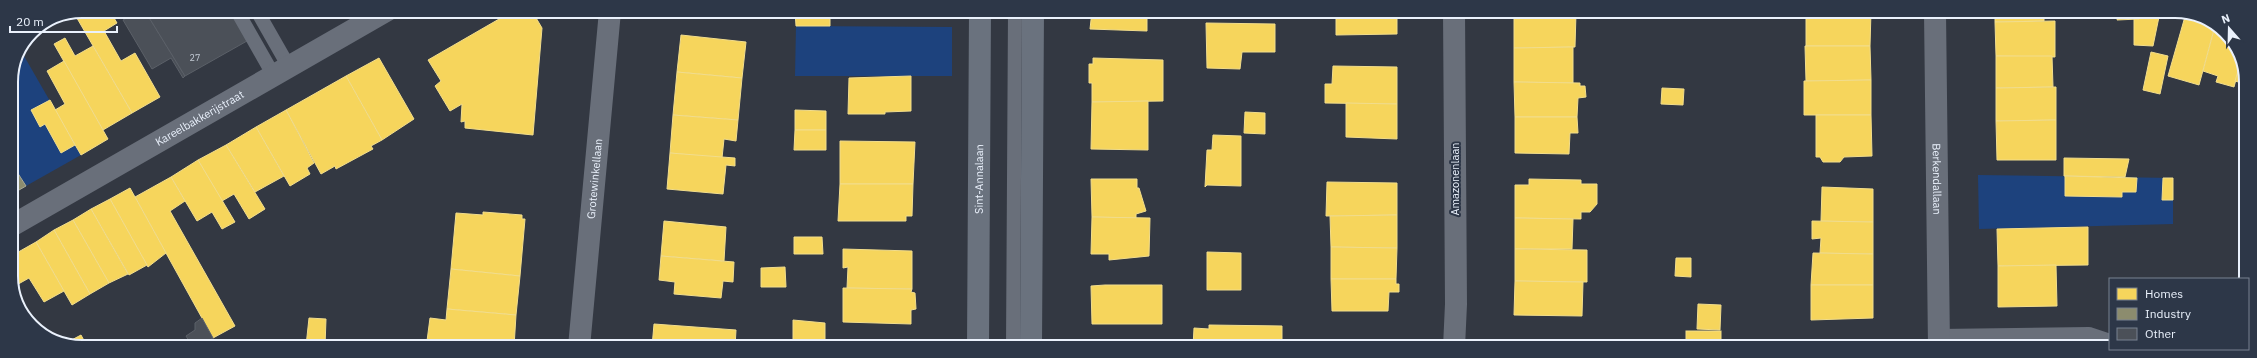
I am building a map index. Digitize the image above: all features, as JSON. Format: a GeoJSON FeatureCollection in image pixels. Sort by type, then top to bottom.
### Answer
{"type":"FeatureCollection","features":[{"type":"Feature","properties":{"kind":"main road","name":"Sint-Annalaan"},"geometry":{"type":"LineString","coordinates":[[978,340],[980,18]]}},
{"type":"Feature","properties":{"kind":"main road"},"geometry":{"type":"LineString","coordinates":[[1031,340],[1033,18]]}},
{"type":"Feature","properties":{"kind":"street","name":"Kareelbakkerijstraat"},"geometry":{"type":"LineString","coordinates":[[18,222],[374,18]]}},
{"type":"Feature","properties":{"kind":"street","name":"Grotewinkellaan"},"geometry":{"type":"LineString","coordinates":[[580,340],[609,18]]}},
{"type":"Feature","properties":{"kind":"street","name":"Amazonenlaan"},"geometry":{"type":"LineString","coordinates":[[1454,18],[1456,304],[1454,340]]}},
{"type":"Feature","properties":{"kind":"street","name":"Berkendallaan"},"geometry":{"type":"LineString","coordinates":[[1935,18],[1939,340]]}},
{"type":"Feature","properties":{"kind":"lane"},"geometry":{"type":"LineString","coordinates":[[242,18],[282,71]]}},
{"type":"Feature","properties":{"kind":"lane"},"geometry":{"type":"LineString","coordinates":[[260,18],[282,71]]}},
{"type":"Feature","properties":{"kind":"lane"},"geometry":{"type":"LineString","coordinates":[[1013,340],[1015,18]]}},
{"type":"Feature","properties":{"kind":"lane"},"geometry":{"type":"LineString","coordinates":[[1976,340],[2089,334],[2107,340]]}},
{"type":"Feature","properties":{"kind":"shaded area"},"geometry":{"type":"Polygon","coordinates":[[[796,26],[952,27],[952,76],[795,76],[796,26]]]}},
{"type":"Feature","properties":{"kind":"shaded area"},"geometry":{"type":"Polygon","coordinates":[[[24,56],[81,155],[26,186],[18,173],[18,82],[19,70],[24,56]]]}},
{"type":"Feature","properties":{"kind":"shaded area"},"geometry":{"type":"Polygon","coordinates":[[[1978,175],[2173,178],[2173,224],[1979,229],[1978,175]]]}},
{"type":"Feature","properties":{"kind":"building: Homes"},"geometry":{"type":"Polygon","coordinates":[[[77,18],[114,18],[117,23],[104,31],[121,61],[135,53],[160,97],[132,113],[77,18]]]}},
{"type":"Feature","properties":{"kind":"building: Homes"},"geometry":{"type":"Polygon","coordinates":[[[501,18],[536,18],[542,28],[533,135],[465,128],[465,121],[461,122],[462,104],[450,111],[435,86],[441,81],[428,60],[501,18]]]}},
{"type":"Feature","properties":{"kind":"building: Homes"},"geometry":{"type":"Polygon","coordinates":[[[795,18],[830,18],[830,26],[796,26],[795,18]]]}},
{"type":"Feature","properties":{"kind":"building: Homes"},"geometry":{"type":"Polygon","coordinates":[[[1091,18],[1147,18],[1147,31],[1090,29],[1091,18]]]}},
{"type":"Feature","properties":{"kind":"building: Homes"},"geometry":{"type":"Polygon","coordinates":[[[1336,18],[1397,18],[1397,34],[1336,35],[1336,18]]]}},
{"type":"Feature","properties":{"kind":"building: Homes"},"geometry":{"type":"Polygon","coordinates":[[[1514,18],[1576,18],[1575,47],[1514,48],[1514,18]]]}},
{"type":"Feature","properties":{"kind":"building: Homes"},"geometry":{"type":"Polygon","coordinates":[[[1806,18],[1871,18],[1870,46],[1806,46],[1806,18]]]}},
{"type":"Feature","properties":{"kind":"building: Homes"},"geometry":{"type":"Polygon","coordinates":[[[1995,18],[2044,18],[2044,21],[1995,22],[1995,18]]]}},
{"type":"Feature","properties":{"kind":"building: Homes"},"geometry":{"type":"Polygon","coordinates":[[[2118,18],[2139,18],[2139,19],[2117,20],[2118,18]]]}},
{"type":"Feature","properties":{"kind":"building: Homes"},"geometry":{"type":"Polygon","coordinates":[[[2159,18],[2153,46],[2134,45],[2134,19],[2159,18]]]}},
{"type":"Feature","properties":{"kind":"building: Homes"},"geometry":{"type":"Polygon","coordinates":[[[2184,19],[2195,21],[2209,28],[2209,48],[2199,85],[2168,76],[2184,19]]]}},
{"type":"Feature","properties":{"kind":"building: Homes"},"geometry":{"type":"Polygon","coordinates":[[[2055,21],[2055,57],[1996,56],[1995,22],[2055,21]]]}},
{"type":"Feature","properties":{"kind":"building: Homes"},"geometry":{"type":"Polygon","coordinates":[[[1206,23],[1275,24],[1275,52],[1242,52],[1240,69],[1207,68],[1206,23]]]}},
{"type":"Feature","properties":{"kind":"building: Homes"},"geometry":{"type":"Polygon","coordinates":[[[681,35],[746,42],[742,78],[677,72],[681,35]]]}},
{"type":"Feature","properties":{"kind":"building: Homes"},"geometry":{"type":"Polygon","coordinates":[[[65,38],[75,56],[93,46],[132,113],[103,130],[54,44],[65,38]]]}},
{"type":"Feature","properties":{"kind":"building: Homes"},"geometry":{"type":"Polygon","coordinates":[[[1805,46],[1870,46],[1871,80],[1806,81],[1805,46]]]}},
{"type":"Feature","properties":{"kind":"building: Homes"},"geometry":{"type":"Polygon","coordinates":[[[1573,47],[1573,83],[1514,82],[1514,48],[1573,47]]]}},
{"type":"Feature","properties":{"kind":"building: Homes"},"geometry":{"type":"Polygon","coordinates":[[[2209,48],[2229,48],[2236,62],[2238,70],[2234,87],[2216,82],[2218,76],[2203,71],[2209,48]]]}},
{"type":"Feature","properties":{"kind":"building: Homes"},"geometry":{"type":"Polygon","coordinates":[[[2151,52],[2168,56],[2160,94],[2143,90],[2151,52]]]}},
{"type":"Feature","properties":{"kind":"building: Homes"},"geometry":{"type":"Polygon","coordinates":[[[1996,56],[2052,56],[2053,87],[1996,88],[1996,56]]]}},
{"type":"Feature","properties":{"kind":"building: Homes"},"geometry":{"type":"Polygon","coordinates":[[[379,58],[414,119],[382,140],[346,76],[379,58]]]}},
{"type":"Feature","properties":{"kind":"building: Homes"},"geometry":{"type":"Polygon","coordinates":[[[1093,58],[1163,60],[1163,101],[1092,102],[1092,83],[1089,83],[1089,64],[1093,64],[1093,58]]]}},
{"type":"Feature","properties":{"kind":"building: Homes"},"geometry":{"type":"Polygon","coordinates":[[[64,61],[108,139],[81,155],[55,110],[65,104],[47,71],[64,61]]]}},
{"type":"Feature","properties":{"kind":"building: Homes"},"geometry":{"type":"Polygon","coordinates":[[[1333,66],[1397,67],[1397,104],[1325,103],[1325,84],[1332,84],[1333,66]]]}},
{"type":"Feature","properties":{"kind":"building: Homes"},"geometry":{"type":"Polygon","coordinates":[[[2238,71],[2239,82],[2235,81],[2238,71]]]}},
{"type":"Feature","properties":{"kind":"building: Homes"},"geometry":{"type":"Polygon","coordinates":[[[677,72],[742,78],[738,120],[673,115],[677,72]]]}},
{"type":"Feature","properties":{"kind":"building: Homes"},"geometry":{"type":"Polygon","coordinates":[[[346,76],[382,140],[371,146],[373,149],[336,169],[335,166],[321,174],[286,110],[346,76]]]}},
{"type":"Feature","properties":{"kind":"building: Homes"},"geometry":{"type":"Polygon","coordinates":[[[911,76],[911,111],[885,112],[885,114],[848,114],[849,78],[911,76]]]}},
{"type":"Feature","properties":{"kind":"building: Homes"},"geometry":{"type":"Polygon","coordinates":[[[1871,80],[1871,115],[1804,115],[1804,81],[1871,80]]]}},
{"type":"Feature","properties":{"kind":"building: Homes"},"geometry":{"type":"Polygon","coordinates":[[[1514,82],[1580,83],[1580,86],[1585,86],[1586,97],[1578,98],[1577,117],[1515,117],[1514,82]]]}},
{"type":"Feature","properties":{"kind":"building: Homes"},"geometry":{"type":"Polygon","coordinates":[[[2056,87],[2056,120],[1996,121],[1996,88],[2056,87]]]}},
{"type":"Feature","properties":{"kind":"building: Homes"},"geometry":{"type":"Polygon","coordinates":[[[1662,88],[1684,89],[1683,105],[1661,104],[1662,88]]]}},
{"type":"Feature","properties":{"kind":"building: Homes"},"geometry":{"type":"Polygon","coordinates":[[[50,100],[75,145],[61,153],[45,124],[40,127],[31,110],[50,100]]]}},
{"type":"Feature","properties":{"kind":"building: Homes"},"geometry":{"type":"Polygon","coordinates":[[[1148,101],[1148,150],[1091,149],[1092,102],[1148,101]]]}},
{"type":"Feature","properties":{"kind":"building: Homes"},"geometry":{"type":"Polygon","coordinates":[[[1346,103],[1397,104],[1397,139],[1346,137],[1346,103]]]}},
{"type":"Feature","properties":{"kind":"building: Homes"},"geometry":{"type":"Polygon","coordinates":[[[286,110],[314,163],[307,168],[310,174],[290,186],[256,127],[286,110]]]}},
{"type":"Feature","properties":{"kind":"building: Homes"},"geometry":{"type":"Polygon","coordinates":[[[795,110],[826,111],[826,130],[795,130],[795,110]]]}},
{"type":"Feature","properties":{"kind":"building: Homes"},"geometry":{"type":"Polygon","coordinates":[[[1245,112],[1265,113],[1265,134],[1244,133],[1245,112]]]}},
{"type":"Feature","properties":{"kind":"building: Homes"},"geometry":{"type":"Polygon","coordinates":[[[673,115],[738,120],[736,141],[724,139],[722,158],[670,153],[673,115]]]}},
{"type":"Feature","properties":{"kind":"building: Homes"},"geometry":{"type":"Polygon","coordinates":[[[1816,115],[1871,115],[1872,156],[1844,157],[1840,162],[1823,162],[1820,157],[1816,157],[1816,115]]]}},
{"type":"Feature","properties":{"kind":"building: Homes"},"geometry":{"type":"Polygon","coordinates":[[[1515,117],[1577,117],[1578,133],[1570,133],[1569,154],[1515,153],[1515,117]]]}},
{"type":"Feature","properties":{"kind":"building: Homes"},"geometry":{"type":"Polygon","coordinates":[[[2056,120],[2056,160],[1997,160],[1996,121],[2056,120]]]}},
{"type":"Feature","properties":{"kind":"building: Homes"},"geometry":{"type":"Polygon","coordinates":[[[256,127],[284,176],[255,192],[226,145],[256,127]]]}},
{"type":"Feature","properties":{"kind":"building: Homes"},"geometry":{"type":"Polygon","coordinates":[[[795,130],[826,130],[826,150],[794,150],[795,130]]]}},
{"type":"Feature","properties":{"kind":"building: Homes"},"geometry":{"type":"Polygon","coordinates":[[[1213,135],[1241,136],[1241,186],[1207,185],[1205,187],[1207,150],[1212,150],[1213,135]]]}},
{"type":"Feature","properties":{"kind":"building: Homes"},"geometry":{"type":"Polygon","coordinates":[[[840,141],[915,142],[913,184],[840,184],[840,141]]]}},
{"type":"Feature","properties":{"kind":"building: Homes"},"geometry":{"type":"Polygon","coordinates":[[[226,145],[265,209],[249,219],[234,194],[222,201],[198,160],[226,145]]]}},
{"type":"Feature","properties":{"kind":"building: Homes"},"geometry":{"type":"Polygon","coordinates":[[[670,153],[735,158],[735,166],[726,165],[723,194],[667,189],[670,153]]]}},
{"type":"Feature","properties":{"kind":"building: Homes"},"geometry":{"type":"Polygon","coordinates":[[[2064,158],[2129,159],[2125,177],[2064,176],[2064,158]]]}},
{"type":"Feature","properties":{"kind":"building: Homes"},"geometry":{"type":"Polygon","coordinates":[[[198,160],[235,222],[222,229],[212,212],[197,221],[171,177],[198,160]]]}},
{"type":"Feature","properties":{"kind":"building: Homes"},"geometry":{"type":"Polygon","coordinates":[[[2065,176],[2137,178],[2136,192],[2122,192],[2122,197],[2065,196],[2065,176]]]}},
{"type":"Feature","properties":{"kind":"building: Homes"},"geometry":{"type":"Polygon","coordinates":[[[171,177],[185,201],[170,211],[235,326],[213,338],[135,197],[171,177]]]}},
{"type":"Feature","properties":{"kind":"building: Homes"},"geometry":{"type":"Polygon","coordinates":[[[2163,178],[2173,178],[2173,200],[2162,200],[2163,178]]]}},
{"type":"Feature","properties":{"kind":"building: Homes"},"geometry":{"type":"Polygon","coordinates":[[[1091,179],[1137,179],[1137,188],[1139,188],[1146,211],[1136,214],[1136,218],[1092,217],[1091,179]]]}},
{"type":"Feature","properties":{"kind":"building: Homes"},"geometry":{"type":"Polygon","coordinates":[[[1529,179],[1581,180],[1581,184],[1597,184],[1597,204],[1590,212],[1581,212],[1581,219],[1515,218],[1515,185],[1529,185],[1529,179]]]}},
{"type":"Feature","properties":{"kind":"building: Homes"},"geometry":{"type":"Polygon","coordinates":[[[1327,182],[1397,183],[1397,215],[1326,216],[1327,182]]]}},
{"type":"Feature","properties":{"kind":"building: Homes"},"geometry":{"type":"Polygon","coordinates":[[[840,184],[913,184],[912,216],[906,216],[906,221],[838,221],[840,184]]]}},
{"type":"Feature","properties":{"kind":"building: Homes"},"geometry":{"type":"Polygon","coordinates":[[[1822,187],[1873,189],[1873,222],[1821,221],[1822,187]]]}},
{"type":"Feature","properties":{"kind":"building: Homes"},"geometry":{"type":"Polygon","coordinates":[[[130,188],[166,253],[148,267],[110,199],[130,188]]]}},
{"type":"Feature","properties":{"kind":"building: Homes"},"geometry":{"type":"Polygon","coordinates":[[[110,199],[147,265],[129,275],[91,209],[110,199]]]}},
{"type":"Feature","properties":{"kind":"building: Homes"},"geometry":{"type":"Polygon","coordinates":[[[91,209],[128,274],[109,283],[73,220],[91,209]]]}},
{"type":"Feature","properties":{"kind":"building: Homes"},"geometry":{"type":"Polygon","coordinates":[[[483,212],[522,215],[522,219],[525,219],[520,276],[451,269],[456,213],[483,215],[483,212]]]}},
{"type":"Feature","properties":{"kind":"building: Homes"},"geometry":{"type":"Polygon","coordinates":[[[1397,215],[1397,248],[1331,247],[1330,216],[1397,215]]]}},
{"type":"Feature","properties":{"kind":"building: Homes"},"geometry":{"type":"Polygon","coordinates":[[[1092,217],[1150,218],[1149,256],[1109,260],[1109,254],[1091,254],[1092,217]]]}},
{"type":"Feature","properties":{"kind":"building: Homes"},"geometry":{"type":"Polygon","coordinates":[[[1515,218],[1573,219],[1572,249],[1515,249],[1515,218]]]}},
{"type":"Feature","properties":{"kind":"building: Homes"},"geometry":{"type":"Polygon","coordinates":[[[73,220],[109,283],[90,294],[54,230],[73,220]]]}},
{"type":"Feature","properties":{"kind":"building: Homes"},"geometry":{"type":"Polygon","coordinates":[[[664,221],[726,227],[724,261],[661,256],[664,221]]]}},
{"type":"Feature","properties":{"kind":"building: Homes"},"geometry":{"type":"Polygon","coordinates":[[[1812,221],[1873,222],[1873,254],[1820,253],[1821,238],[1812,239],[1812,221]]]}},
{"type":"Feature","properties":{"kind":"building: Homes"},"geometry":{"type":"Polygon","coordinates":[[[2088,227],[2088,265],[1998,266],[1997,229],[2088,227]]]}},
{"type":"Feature","properties":{"kind":"building: Homes"},"geometry":{"type":"Polygon","coordinates":[[[54,230],[90,294],[72,305],[36,242],[54,230]]]}},
{"type":"Feature","properties":{"kind":"building: Homes"},"geometry":{"type":"Polygon","coordinates":[[[794,237],[822,237],[823,254],[794,254],[794,237]]]}},
{"type":"Feature","properties":{"kind":"building: Homes"},"geometry":{"type":"Polygon","coordinates":[[[36,242],[64,291],[44,302],[29,278],[19,284],[18,252],[36,242]]]}},
{"type":"Feature","properties":{"kind":"building: Homes"},"geometry":{"type":"Polygon","coordinates":[[[1331,247],[1397,248],[1396,279],[1331,279],[1331,247]]]}},
{"type":"Feature","properties":{"kind":"building: Homes"},"geometry":{"type":"Polygon","coordinates":[[[843,249],[912,251],[912,289],[847,288],[848,267],[843,268],[843,249]]]}},
{"type":"Feature","properties":{"kind":"building: Homes"},"geometry":{"type":"Polygon","coordinates":[[[1515,249],[1587,250],[1587,282],[1515,281],[1515,249]]]}},
{"type":"Feature","properties":{"kind":"building: Homes"},"geometry":{"type":"Polygon","coordinates":[[[1207,252],[1241,253],[1241,290],[1207,290],[1207,252]]]}},
{"type":"Feature","properties":{"kind":"building: Homes"},"geometry":{"type":"Polygon","coordinates":[[[1813,253],[1873,254],[1873,285],[1811,285],[1813,253]]]}},
{"type":"Feature","properties":{"kind":"building: Homes"},"geometry":{"type":"Polygon","coordinates":[[[661,256],[734,262],[733,282],[723,281],[721,298],[674,294],[675,282],[659,280],[661,256]]]}},
{"type":"Feature","properties":{"kind":"building: Homes"},"geometry":{"type":"Polygon","coordinates":[[[1676,258],[1691,258],[1691,277],[1675,276],[1676,258]]]}},
{"type":"Feature","properties":{"kind":"building: Homes"},"geometry":{"type":"Polygon","coordinates":[[[2056,265],[2057,306],[1998,307],[1998,266],[2056,265]]]}},
{"type":"Feature","properties":{"kind":"building: Homes"},"geometry":{"type":"Polygon","coordinates":[[[785,267],[786,287],[761,287],[761,268],[785,267]]]}},
{"type":"Feature","properties":{"kind":"building: Homes"},"geometry":{"type":"Polygon","coordinates":[[[451,269],[520,276],[516,315],[447,309],[451,269]]]}},
{"type":"Feature","properties":{"kind":"building: Homes"},"geometry":{"type":"Polygon","coordinates":[[[1331,279],[1396,279],[1396,284],[1399,284],[1399,292],[1389,292],[1388,311],[1332,311],[1331,279]]]}},
{"type":"Feature","properties":{"kind":"building: Homes"},"geometry":{"type":"Polygon","coordinates":[[[1515,281],[1583,282],[1582,316],[1514,315],[1515,281]]]}},
{"type":"Feature","properties":{"kind":"building: Homes"},"geometry":{"type":"Polygon","coordinates":[[[1162,285],[1162,324],[1092,324],[1091,286],[1162,285]]]}},
{"type":"Feature","properties":{"kind":"building: Homes"},"geometry":{"type":"Polygon","coordinates":[[[1811,285],[1873,285],[1873,318],[1811,320],[1811,285]]]}},
{"type":"Feature","properties":{"kind":"building: Homes"},"geometry":{"type":"Polygon","coordinates":[[[843,288],[912,289],[911,292],[915,293],[916,309],[911,310],[911,324],[843,322],[843,288]]]}},
{"type":"Feature","properties":{"kind":"building: Homes"},"geometry":{"type":"Polygon","coordinates":[[[1698,304],[1721,305],[1720,330],[1697,329],[1698,304]]]}},
{"type":"Feature","properties":{"kind":"building: Homes"},"geometry":{"type":"Polygon","coordinates":[[[447,309],[516,315],[514,340],[427,340],[430,318],[446,320],[447,309]]]}},
{"type":"Feature","properties":{"kind":"building: Homes"},"geometry":{"type":"Polygon","coordinates":[[[309,318],[326,319],[325,340],[307,340],[309,318]]]}},
{"type":"Feature","properties":{"kind":"building: Homes"},"geometry":{"type":"Polygon","coordinates":[[[793,320],[825,323],[825,340],[793,340],[793,320]]]}},
{"type":"Feature","properties":{"kind":"building: Homes"},"geometry":{"type":"Polygon","coordinates":[[[654,324],[736,330],[735,340],[653,340],[654,324]]]}},
{"type":"Feature","properties":{"kind":"building: Homes"},"geometry":{"type":"Polygon","coordinates":[[[1209,325],[1282,326],[1282,340],[1193,340],[1194,328],[1209,329],[1209,325]]]}},
{"type":"Feature","properties":{"kind":"building: Homes"},"geometry":{"type":"Polygon","coordinates":[[[1686,331],[1721,331],[1721,340],[1686,340],[1686,331]]]}},
{"type":"Feature","properties":{"kind":"building: Homes"},"geometry":{"type":"Polygon","coordinates":[[[81,335],[84,340],[82,340],[74,339],[81,335]]]}},
{"type":"Feature","properties":{"kind":"building: Industry"},"geometry":{"type":"Polygon","coordinates":[[[18,173],[26,186],[18,191],[18,173]]]}},
{"type":"Feature","properties":{"kind":"building: Other"},"geometry":{"type":"Polygon","coordinates":[[[127,18],[149,18],[185,76],[183,78],[171,58],[152,69],[123,20],[127,18]]]}},
{"type":"Feature","properties":{"kind":"building: Other"},"geometry":{"type":"Polygon","coordinates":[[[149,18],[234,18],[247,41],[185,76],[149,18]]]}},
{"type":"Feature","properties":{"kind":"building: Other"},"geometry":{"type":"Polygon","coordinates":[[[202,318],[213,338],[209,340],[188,340],[186,336],[195,330],[195,323],[202,318]]]}}]}
